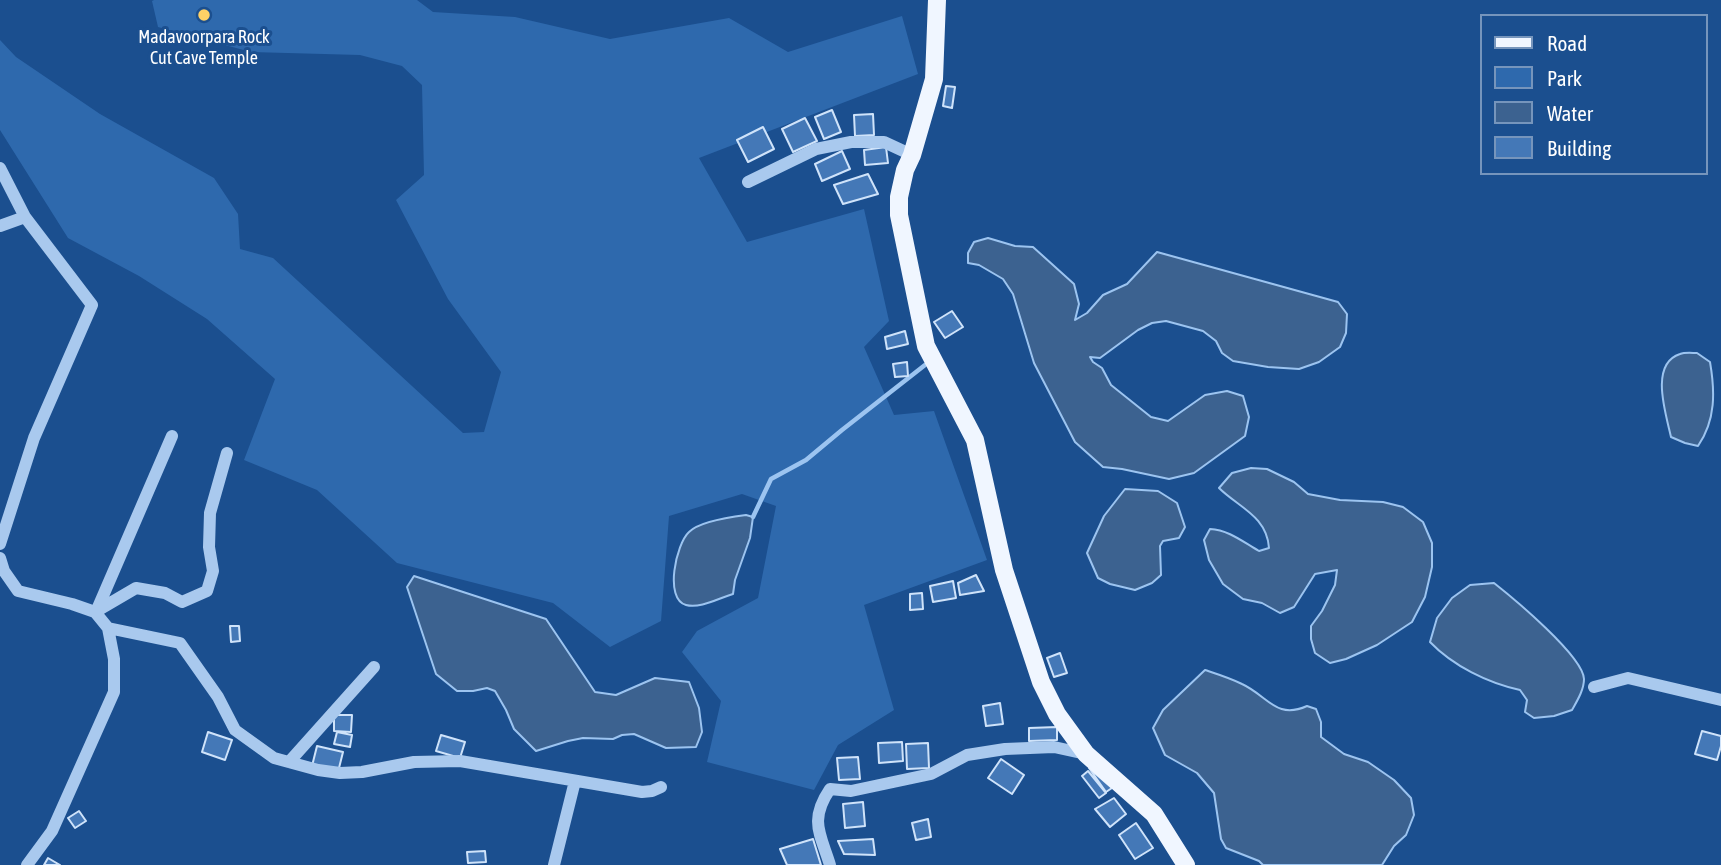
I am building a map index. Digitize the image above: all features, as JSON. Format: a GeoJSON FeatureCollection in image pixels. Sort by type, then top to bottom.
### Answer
{"type":"FeatureCollection","features":[{"type":"Feature","properties":{"kind":"main road"},"geometry":{"type":"LineString","coordinates":[[937,0],[934,79],[899,197],[899,215],[926,346],[975,440],[1004,569],[1041,681],[1057,713],[1086,754],[1154,814],[1186,865]]}},
{"type":"Feature","properties":{"kind":"street"},"geometry":{"type":"LineString","coordinates":[[748,182],[816,149],[852,142],[884,142],[912,155]]}},
{"type":"Feature","properties":{"kind":"street"},"geometry":{"type":"LineString","coordinates":[[0,168],[25,217],[92,305],[34,438],[0,544]]}},
{"type":"Feature","properties":{"kind":"street"},"geometry":{"type":"LineString","coordinates":[[0,226],[25,217]]}},
{"type":"Feature","properties":{"kind":"street"},"geometry":{"type":"LineString","coordinates":[[96,612],[172,436]]}},
{"type":"Feature","properties":{"kind":"street"},"geometry":{"type":"LineString","coordinates":[[96,612],[136,589],[165,593],[182,602],[206,591],[213,571],[209,547],[210,513],[227,453]]}},
{"type":"Feature","properties":{"kind":"street"},"geometry":{"type":"LineString","coordinates":[[0,558],[4,571],[18,591],[96,612],[108,628],[114,659],[114,692],[52,831],[27,865]]}},
{"type":"Feature","properties":{"kind":"street"},"geometry":{"type":"LineString","coordinates":[[108,628],[180,643],[218,697],[235,730],[274,758],[340,773],[362,772],[414,762],[460,761],[642,792],[661,787]]}},
{"type":"Feature","properties":{"kind":"street"},"geometry":{"type":"LineString","coordinates":[[289,762],[374,667]]}},
{"type":"Feature","properties":{"kind":"street"},"geometry":{"type":"LineString","coordinates":[[1594,687],[1628,678],[1721,700]]}},
{"type":"Feature","properties":{"kind":"street"},"geometry":{"type":"LineString","coordinates":[[830,865],[818,827],[817,813],[831,789],[851,791],[931,774],[967,755],[1005,749],[1054,747],[1086,754]]}},
{"type":"Feature","properties":{"kind":"street"},"geometry":{"type":"LineString","coordinates":[[554,865],[575,781]]}},
{"type":"Feature","properties":{"kind":"green space"},"geometry":{"type":"Polygon","coordinates":[[[417,0],[433,12],[515,17],[610,39],[729,18],[788,52],[902,16],[918,74],[699,158],[747,242],[864,209],[889,321],[864,347],[894,415],[934,411],[987,560],[864,605],[894,710],[838,745],[814,790],[707,762],[721,701],[682,652],[697,631],[758,598],[776,506],[742,494],[669,516],[661,621],[610,647],[553,603],[397,563],[317,490],[244,460],[275,379],[207,319],[139,276],[68,238],[0,130],[0,40],[16,57],[100,114],[214,178],[238,214],[240,249],[273,258],[463,433],[484,432],[501,372],[448,299],[396,200],[424,175],[422,85],[402,66],[360,55],[251,52],[158,27],[152,1],[417,0]]]}},
{"type":"Feature","properties":{"kind":"water"},"geometry":{"type":"Polygon","coordinates":[[[988,238],[1015,246],[1033,247],[1074,284],[1079,304],[1075,320],[1087,313],[1103,295],[1127,284],[1157,252],[1338,302],[1347,314],[1346,333],[1340,347],[1319,362],[1299,369],[1233,361],[1222,353],[1216,341],[1203,331],[1166,321],[1152,323],[1138,330],[1100,358],[1090,357],[1102,368],[1111,385],[1151,417],[1168,421],[1205,395],[1227,391],[1243,396],[1249,417],[1245,436],[1194,473],[1169,479],[1103,467],[1075,442],[1034,363],[1013,294],[1003,279],[979,265],[968,263],[968,253],[974,242],[988,238]]]}},
{"type":"Feature","properties":{"kind":"water"},"geometry":{"type":"Polygon","coordinates":[[[1682,353],[1697,353],[1710,362],[1713,384],[1711,416],[1698,446],[1671,437],[1662,391],[1665,368],[1671,359],[1682,353]]]}},
{"type":"Feature","properties":{"kind":"water"},"geometry":{"type":"Polygon","coordinates":[[[1251,468],[1267,469],[1294,482],[1308,494],[1340,500],[1383,502],[1403,507],[1423,522],[1432,543],[1432,567],[1425,597],[1412,622],[1377,645],[1330,663],[1315,653],[1311,626],[1335,585],[1337,570],[1315,574],[1294,607],[1280,613],[1262,603],[1243,599],[1223,584],[1209,560],[1204,540],[1210,529],[1230,534],[1259,551],[1269,548],[1267,537],[1257,520],[1219,488],[1232,473],[1251,468]]]}},
{"type":"Feature","properties":{"kind":"water"},"geometry":{"type":"Polygon","coordinates":[[[1125,489],[1158,491],[1177,503],[1185,527],[1179,538],[1163,541],[1160,546],[1161,575],[1152,583],[1135,590],[1098,578],[1087,553],[1104,516],[1125,489]]]}},
{"type":"Feature","properties":{"kind":"water"},"geometry":{"type":"Polygon","coordinates":[[[746,515],[753,517],[750,538],[735,580],[733,594],[697,606],[679,601],[675,593],[674,571],[684,538],[694,528],[708,522],[746,515]]]}},
{"type":"Feature","properties":{"kind":"water"},"geometry":{"type":"Polygon","coordinates":[[[414,576],[546,619],[595,692],[616,695],[655,678],[689,682],[699,708],[702,732],[696,747],[666,748],[634,734],[613,739],[583,738],[536,751],[514,729],[495,691],[487,688],[457,691],[436,674],[407,587],[414,576]]]}},
{"type":"Feature","properties":{"kind":"water"},"geometry":{"type":"Polygon","coordinates":[[[1494,583],[1546,628],[1581,669],[1584,683],[1572,710],[1554,716],[1534,718],[1525,712],[1527,700],[1520,690],[1472,672],[1449,659],[1430,642],[1437,618],[1452,598],[1470,585],[1494,583]]]}},
{"type":"Feature","properties":{"kind":"water"},"geometry":{"type":"Polygon","coordinates":[[[1205,670],[1242,684],[1280,708],[1296,710],[1307,706],[1316,709],[1321,722],[1321,737],[1344,754],[1368,762],[1394,780],[1411,798],[1414,815],[1406,835],[1394,846],[1382,865],[1263,865],[1226,848],[1221,839],[1214,793],[1197,773],[1165,755],[1153,728],[1163,710],[1205,670]]]}},
{"type":"Feature","properties":{"kind":"building"},"geometry":{"type":"Polygon","coordinates":[[[946,86],[955,87],[952,108],[943,106],[946,86]]]}},
{"type":"Feature","properties":{"kind":"building"},"geometry":{"type":"Polygon","coordinates":[[[832,110],[841,132],[824,139],[815,117],[832,110]]]}},
{"type":"Feature","properties":{"kind":"building"},"geometry":{"type":"Polygon","coordinates":[[[873,114],[874,135],[855,136],[854,115],[873,114]]]}},
{"type":"Feature","properties":{"kind":"building"},"geometry":{"type":"Polygon","coordinates":[[[805,118],[817,141],[793,152],[782,129],[805,118]]]}},
{"type":"Feature","properties":{"kind":"building"},"geometry":{"type":"Polygon","coordinates":[[[763,127],[774,149],[748,162],[737,140],[763,127]]]}},
{"type":"Feature","properties":{"kind":"building"},"geometry":{"type":"Polygon","coordinates":[[[886,147],[888,163],[865,165],[864,150],[886,147]]]}},
{"type":"Feature","properties":{"kind":"building"},"geometry":{"type":"Polygon","coordinates":[[[842,151],[850,169],[822,181],[815,164],[842,151]]]}},
{"type":"Feature","properties":{"kind":"building"},"geometry":{"type":"Polygon","coordinates":[[[868,174],[878,194],[843,204],[834,185],[868,174]]]}},
{"type":"Feature","properties":{"kind":"building"},"geometry":{"type":"Polygon","coordinates":[[[952,311],[963,327],[945,338],[934,322],[952,311]]]}},
{"type":"Feature","properties":{"kind":"building"},"geometry":{"type":"Polygon","coordinates":[[[905,331],[908,344],[887,349],[885,337],[905,331]]]}},
{"type":"Feature","properties":{"kind":"building"},"geometry":{"type":"Polygon","coordinates":[[[907,362],[908,376],[895,377],[893,364],[907,362]]]}},
{"type":"Feature","properties":{"kind":"building"},"geometry":{"type":"Polygon","coordinates":[[[976,575],[984,591],[960,595],[958,583],[976,575]]]}},
{"type":"Feature","properties":{"kind":"building"},"geometry":{"type":"Polygon","coordinates":[[[953,581],[956,598],[933,602],[930,586],[953,581]]]}},
{"type":"Feature","properties":{"kind":"building"},"geometry":{"type":"Polygon","coordinates":[[[922,593],[923,609],[910,610],[910,594],[922,593]]]}},
{"type":"Feature","properties":{"kind":"building"},"geometry":{"type":"Polygon","coordinates":[[[230,626],[239,626],[240,641],[231,642],[230,626]]]}},
{"type":"Feature","properties":{"kind":"building"},"geometry":{"type":"Polygon","coordinates":[[[1060,653],[1067,673],[1054,677],[1047,658],[1060,653]]]}},
{"type":"Feature","properties":{"kind":"building"},"geometry":{"type":"Polygon","coordinates":[[[1000,703],[1003,724],[986,726],[983,706],[1000,703]]]}},
{"type":"Feature","properties":{"kind":"building"},"geometry":{"type":"Polygon","coordinates":[[[334,715],[352,715],[351,732],[334,731],[334,715]]]}},
{"type":"Feature","properties":{"kind":"building"},"geometry":{"type":"Polygon","coordinates":[[[1057,727],[1057,740],[1029,741],[1029,728],[1057,727]]]}},
{"type":"Feature","properties":{"kind":"building"},"geometry":{"type":"Polygon","coordinates":[[[1702,731],[1721,736],[1717,760],[1695,754],[1702,731]]]}},
{"type":"Feature","properties":{"kind":"building"},"geometry":{"type":"Polygon","coordinates":[[[208,732],[232,740],[225,760],[202,752],[208,732]]]}},
{"type":"Feature","properties":{"kind":"building"},"geometry":{"type":"Polygon","coordinates":[[[337,732],[352,735],[350,747],[334,744],[337,732]]]}},
{"type":"Feature","properties":{"kind":"building"},"geometry":{"type":"Polygon","coordinates":[[[441,735],[465,742],[460,758],[436,751],[441,735]]]}},
{"type":"Feature","properties":{"kind":"building"},"geometry":{"type":"Polygon","coordinates":[[[902,742],[903,761],[879,763],[878,743],[902,742]]]}},
{"type":"Feature","properties":{"kind":"building"},"geometry":{"type":"Polygon","coordinates":[[[928,743],[929,768],[907,769],[906,744],[928,743]]]}},
{"type":"Feature","properties":{"kind":"building"},"geometry":{"type":"Polygon","coordinates":[[[317,746],[343,752],[338,772],[312,766],[317,746]]]}},
{"type":"Feature","properties":{"kind":"building"},"geometry":{"type":"Polygon","coordinates":[[[858,757],[860,779],[839,780],[837,758],[858,757]]]}},
{"type":"Feature","properties":{"kind":"building"},"geometry":{"type":"Polygon","coordinates":[[[1001,759],[1024,775],[1012,794],[988,778],[1001,759]]]}},
{"type":"Feature","properties":{"kind":"building"},"geometry":{"type":"Polygon","coordinates":[[[1089,768],[1112,788],[1106,792],[1089,768]]]}},
{"type":"Feature","properties":{"kind":"building"},"geometry":{"type":"Polygon","coordinates":[[[1088,771],[1106,793],[1099,798],[1082,776],[1088,771]]]}},
{"type":"Feature","properties":{"kind":"building"},"geometry":{"type":"Polygon","coordinates":[[[1114,798],[1126,814],[1110,827],[1095,809],[1114,798]]]}},
{"type":"Feature","properties":{"kind":"building"},"geometry":{"type":"Polygon","coordinates":[[[863,802],[865,826],[845,828],[843,804],[863,802]]]}},
{"type":"Feature","properties":{"kind":"building"},"geometry":{"type":"Polygon","coordinates":[[[79,811],[86,821],[75,828],[68,818],[79,811]]]}},
{"type":"Feature","properties":{"kind":"building"},"geometry":{"type":"Polygon","coordinates":[[[928,819],[931,837],[916,840],[912,823],[928,819]]]}},
{"type":"Feature","properties":{"kind":"building"},"geometry":{"type":"Polygon","coordinates":[[[1136,823],[1153,848],[1135,859],[1119,835],[1136,823]]]}},
{"type":"Feature","properties":{"kind":"building"},"geometry":{"type":"Polygon","coordinates":[[[813,839],[821,865],[787,865],[780,849],[813,839]]]}},
{"type":"Feature","properties":{"kind":"building"},"geometry":{"type":"Polygon","coordinates":[[[873,839],[875,855],[844,854],[838,841],[873,839]]]}},
{"type":"Feature","properties":{"kind":"building"},"geometry":{"type":"Polygon","coordinates":[[[485,851],[486,862],[468,863],[467,852],[485,851]]]}},
{"type":"Feature","properties":{"kind":"building"},"geometry":{"type":"Polygon","coordinates":[[[48,858],[60,865],[44,865],[48,858]]]}},
{"type":"Feature","properties":{"kind":"waterway"},"geometry":{"type":"LineString","coordinates":[[753,517],[771,479],[806,460],[925,365]]}},
{"type":"Feature","properties":{"kind":"place","name":"Madavoorpara Rock Cut Cave Temple"},"geometry":{"type":"Point","coordinates":[204,15]}}]}
